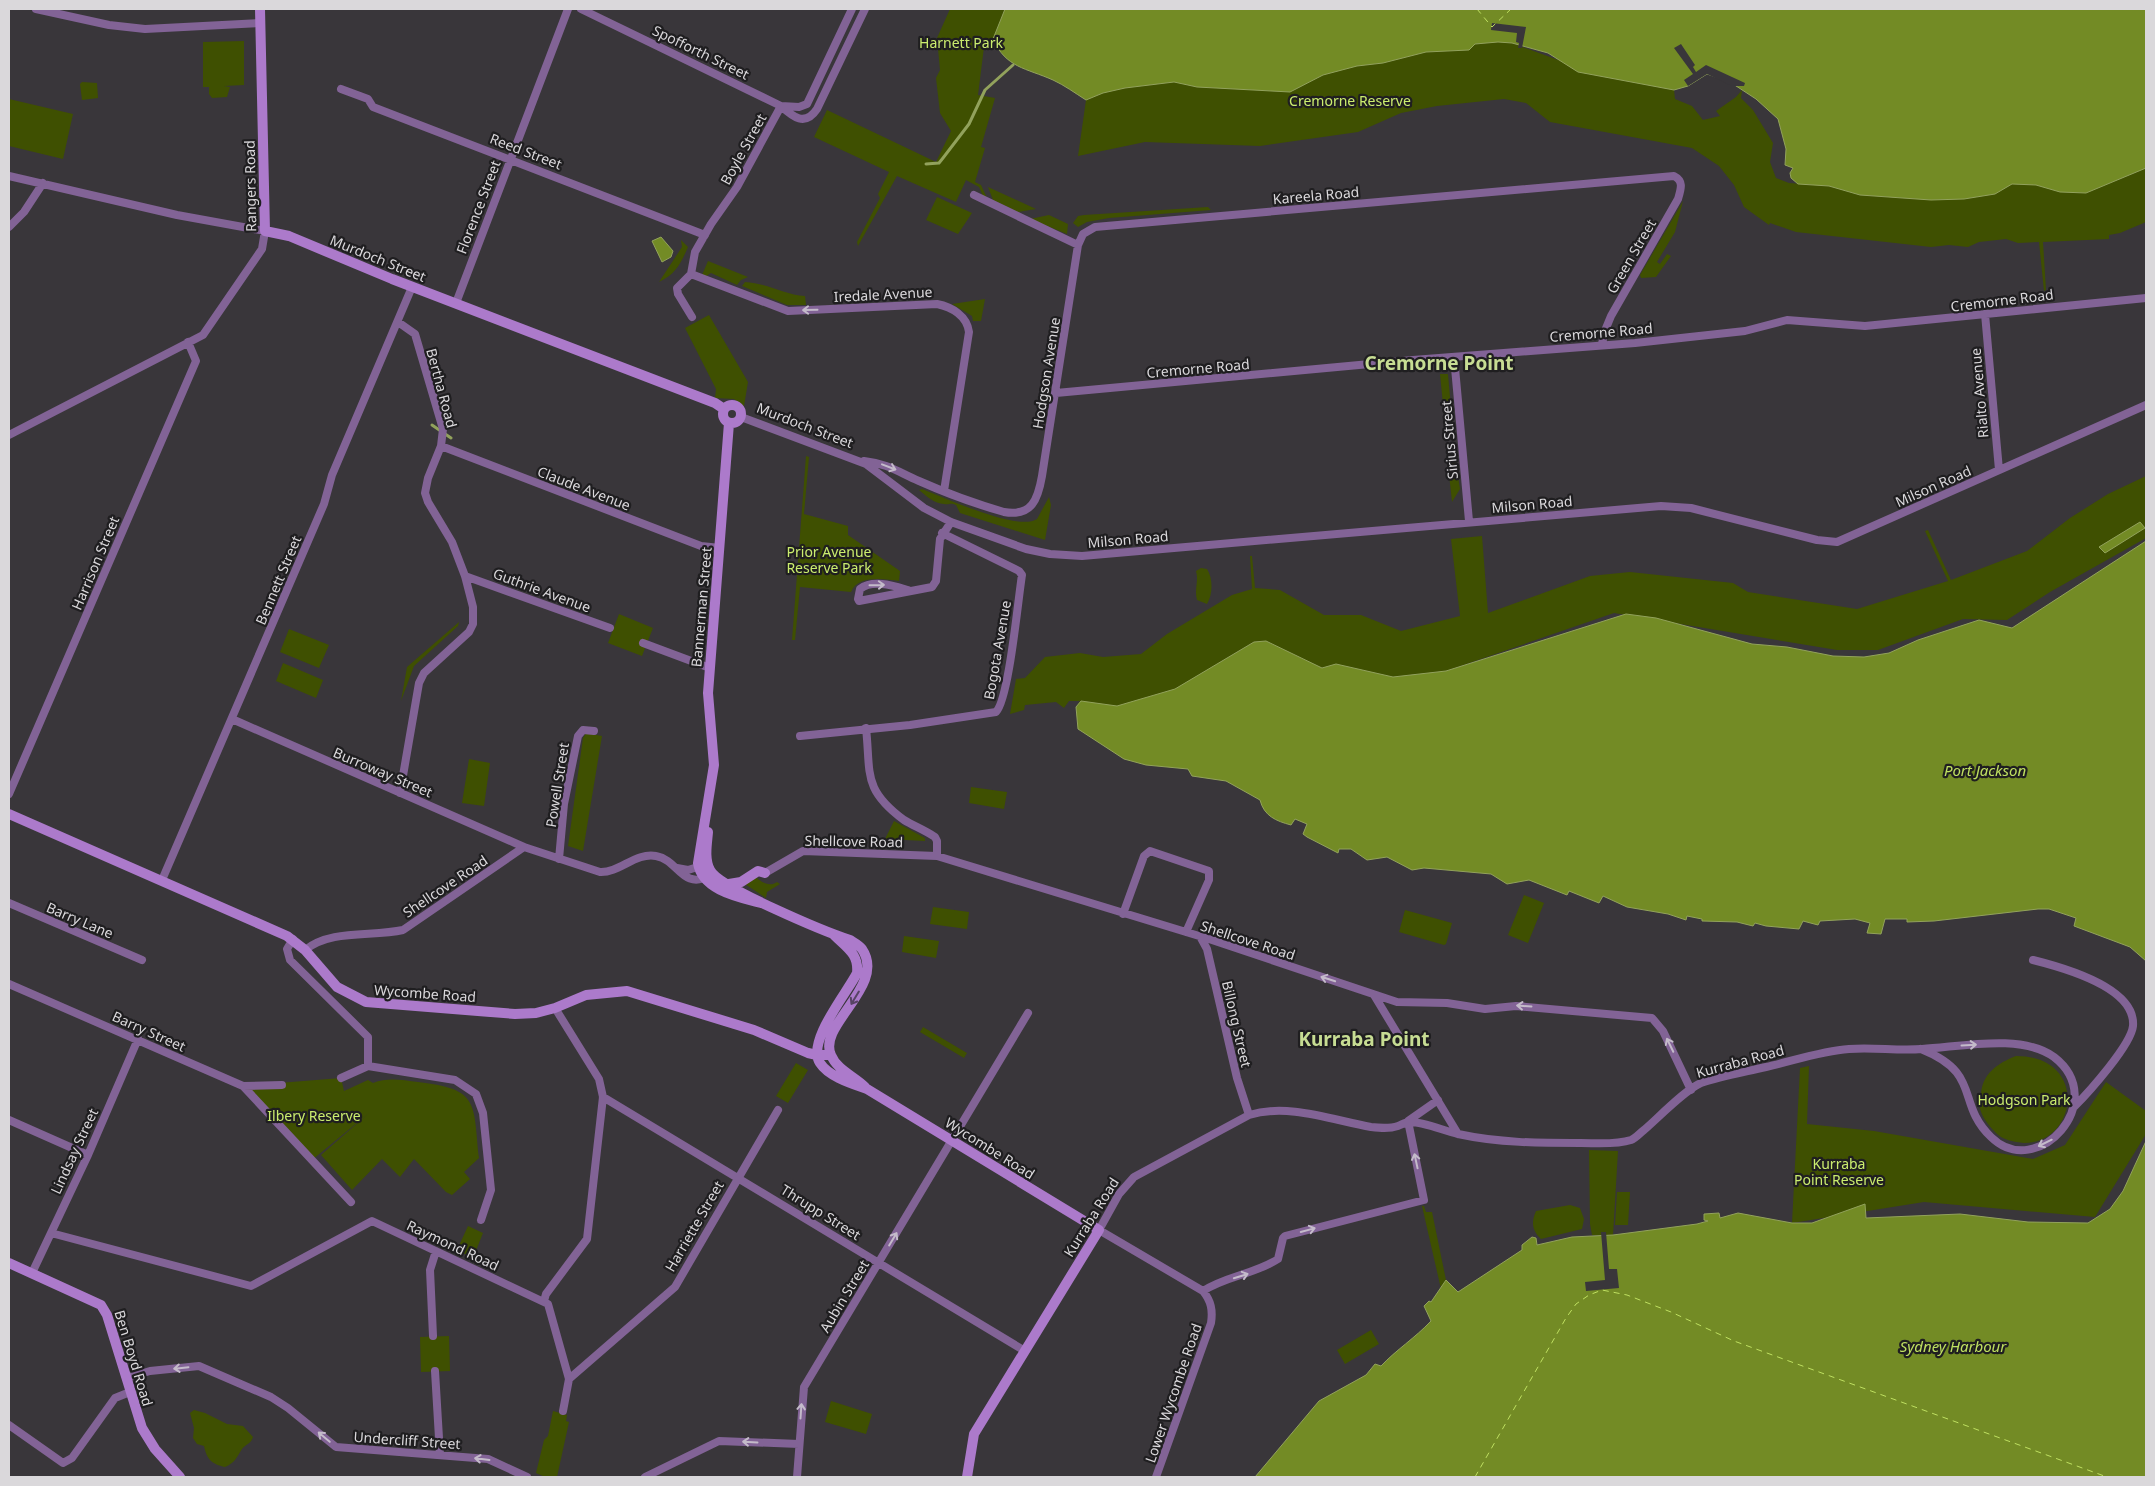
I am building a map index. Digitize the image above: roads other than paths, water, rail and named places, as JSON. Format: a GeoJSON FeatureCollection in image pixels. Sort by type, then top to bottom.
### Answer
{"type":"FeatureCollection","features":[{"type":"Feature","properties":{"kind":"main road","name":"Rangers Road"},"geometry":{"type":"LineString","coordinates":[[260,9],[265,231]]}},
{"type":"Feature","properties":{"kind":"main road","name":"Murdoch Street"},"geometry":{"type":"LineString","coordinates":[[265,231],[289,236],[412,287],[715,403],[724,409]]}},
{"type":"Feature","properties":{"kind":"main road"},"geometry":{"type":"LineString","coordinates":[[731,404],[736,405],[740,409],[741,417],[735,423],[729,423],[723,416],[724,409],[731,404]]}},
{"type":"Feature","properties":{"kind":"main road","name":"Bannerman Street"},"geometry":{"type":"LineString","coordinates":[[706,872],[714,762],[708,698],[729,423]]}},
{"type":"Feature","properties":{"kind":"main road","name":"Wycombe Road"},"geometry":{"type":"LineString","coordinates":[[9,814],[293,939],[337,987],[350,996],[372,1004],[515,1014],[536,1013],[556,1008],[586,995],[627,991],[754,1030],[816,1055],[830,1055],[842,1069],[857,1079],[867,1089]]}},
{"type":"Feature","properties":{"kind":"main road"},"geometry":{"type":"LineString","coordinates":[[729,884],[736,884],[758,871],[765,873]]}},
{"type":"Feature","properties":{"kind":"main road"},"geometry":{"type":"LineString","coordinates":[[706,872],[760,903]]}},
{"type":"Feature","properties":{"kind":"main road"},"geometry":{"type":"LineString","coordinates":[[706,872],[723,890],[850,940],[862,949],[866,962],[865,975],[860,990],[830,1038],[830,1055]]}},
{"type":"Feature","properties":{"kind":"main road"},"geometry":{"type":"LineString","coordinates":[[816,1055],[816,1048],[821,1034],[857,974],[858,963],[855,954],[834,935]]}},
{"type":"Feature","properties":{"kind":"main road","name":"Wycombe Road"},"geometry":{"type":"LineString","coordinates":[[816,1055],[820,1064],[826,1070],[852,1084],[867,1089],[1099,1230]]}},
{"type":"Feature","properties":{"kind":"main road","name":"Kurraba Road"},"geometry":{"type":"LineString","coordinates":[[967,1477],[974,1434],[1099,1230]]}},
{"type":"Feature","properties":{"kind":"main road","name":"Ben Boyd Road"},"geometry":{"type":"LineString","coordinates":[[10,1265],[32,1273],[101,1305],[107,1315],[142,1428],[148,1439],[180,1477]]}},
{"type":"Feature","properties":{"kind":"street"},"geometry":{"type":"LineString","coordinates":[[36,9],[109,25],[145,29],[260,24]]}},
{"type":"Feature","properties":{"kind":"street","name":"Florence Street"},"geometry":{"type":"LineString","coordinates":[[456,303],[568,9]]}},
{"type":"Feature","properties":{"kind":"street","name":"Spofforth Street"},"geometry":{"type":"LineString","coordinates":[[582,9],[781,106],[798,118],[806,119],[812,116],[865,9]]}},
{"type":"Feature","properties":{"kind":"street","name":"Boyle Street"},"geometry":{"type":"LineString","coordinates":[[692,317],[678,294],[677,288],[691,274],[695,252],[704,235],[738,187],[781,106],[799,107],[807,104],[852,9]]}},
{"type":"Feature","properties":{"kind":"street","name":"Reed Street"},"geometry":{"type":"LineString","coordinates":[[342,89],[368,99],[373,107],[510,158],[704,235]]}},
{"type":"Feature","properties":{"kind":"street","name":"Kareela Road"},"geometry":{"type":"LineString","coordinates":[[1078,245],[1083,234],[1095,227],[1670,175],[1680,180]]}},
{"type":"Feature","properties":{"kind":"street","name":"Murdoch Street"},"geometry":{"type":"LineString","coordinates":[[9,176],[177,215],[265,231]]}},
{"type":"Feature","properties":{"kind":"street","name":"Green Street"},"geometry":{"type":"LineString","coordinates":[[1602,345],[1604,333],[1611,316],[1678,198],[1680,180]]}},
{"type":"Feature","properties":{"kind":"street"},"geometry":{"type":"LineString","coordinates":[[9,227],[24,212],[43,183]]}},
{"type":"Feature","properties":{"kind":"street"},"geometry":{"type":"LineString","coordinates":[[974,195],[1078,245]]}},
{"type":"Feature","properties":{"kind":"street","name":"Rangers Road"},"geometry":{"type":"LineString","coordinates":[[9,436],[188,342],[209,329],[262,249],[265,231]]}},
{"type":"Feature","properties":{"kind":"street","name":"Hodgson Avenue"},"geometry":{"type":"LineString","coordinates":[[1034,503],[1040,488],[1078,245]]}},
{"type":"Feature","properties":{"kind":"street","name":"Iredale Avenue"},"geometry":{"type":"LineString","coordinates":[[691,274],[788,310],[937,304],[946,306],[964,319],[969,332],[944,490]]}},
{"type":"Feature","properties":{"kind":"street","name":"Bennett Street"},"geometry":{"type":"LineString","coordinates":[[162,880],[321,513],[332,475],[412,287]]}},
{"type":"Feature","properties":{"kind":"street","name":"Cremorne Road"},"geometry":{"type":"LineString","coordinates":[[1056,394],[1746,331],[1787,320],[1865,326],[2146,298]]}},
{"type":"Feature","properties":{"kind":"street","name":"Rialto Avenue"},"geometry":{"type":"LineString","coordinates":[[1985,314],[1999,470]]}},
{"type":"Feature","properties":{"kind":"street","name":"Bertha Road"},"geometry":{"type":"LineString","coordinates":[[398,322],[415,334],[443,429],[441,446],[428,478],[425,493],[428,502],[452,542],[465,576],[472,607],[473,624],[469,632],[424,673],[419,683],[400,793]]}},
{"type":"Feature","properties":{"kind":"street","name":"Harrison Street"},"geometry":{"type":"LineString","coordinates":[[9,794],[196,361],[188,342]]}},
{"type":"Feature","properties":{"kind":"street","name":"Sirius Street"},"geometry":{"type":"LineString","coordinates":[[1454,357],[1469,521]]}},
{"type":"Feature","properties":{"kind":"street","name":"Milson Road"},"geometry":{"type":"LineString","coordinates":[[902,491],[924,508],[952,522],[1026,549],[1065,556],[1668,506],[1691,508],[1817,540],[1837,542],[2146,405]]}},
{"type":"Feature","properties":{"kind":"street","name":"Murdoch Street"},"geometry":{"type":"LineString","coordinates":[[741,417],[858,460],[873,468],[902,491]]}},
{"type":"Feature","properties":{"kind":"street","name":"Claude Avenue"},"geometry":{"type":"LineString","coordinates":[[441,446],[701,546],[720,548]]}},
{"type":"Feature","properties":{"kind":"street","name":"Murdoch Street"},"geometry":{"type":"LineString","coordinates":[[858,460],[880,463],[903,472],[917,481],[1012,513],[1024,511],[1034,503]]}},
{"type":"Feature","properties":{"kind":"street"},"geometry":{"type":"LineString","coordinates":[[902,491],[910,483],[917,481]]}},
{"type":"Feature","properties":{"kind":"street"},"geometry":{"type":"LineString","coordinates":[[908,590],[886,597],[859,601],[858,599],[860,589],[866,585],[891,585],[908,590],[925,590],[935,584],[942,533],[952,522]]}},
{"type":"Feature","properties":{"kind":"street","name":"Bogota Avenue"},"geometry":{"type":"LineString","coordinates":[[800,736],[910,725],[996,712],[1001,705],[1022,576],[1019,571],[942,533]]}},
{"type":"Feature","properties":{"kind":"street","name":"Guthrie Avenue"},"geometry":{"type":"LineString","coordinates":[[465,576],[610,628]]}},
{"type":"Feature","properties":{"kind":"street"},"geometry":{"type":"LineString","coordinates":[[643,643],[710,668]]}},
{"type":"Feature","properties":{"kind":"street","name":"Burroway Street"},"geometry":{"type":"LineString","coordinates":[[232,719],[524,847]]}},
{"type":"Feature","properties":{"kind":"street"},"geometry":{"type":"LineString","coordinates":[[866,728],[868,772],[872,785],[878,794],[903,819],[935,836],[937,840],[937,856]]}},
{"type":"Feature","properties":{"kind":"street","name":"Powell Street"},"geometry":{"type":"LineString","coordinates":[[559,859],[564,804],[578,736],[583,730],[594,731]]}},
{"type":"Feature","properties":{"kind":"street"},"geometry":{"type":"LineString","coordinates":[[524,847],[604,872],[640,858],[654,856],[664,858],[677,868],[685,878],[706,872]]}},
{"type":"Feature","properties":{"kind":"street","name":"Shellcove Road"},"geometry":{"type":"LineString","coordinates":[[305,950],[324,938],[403,930],[524,847]]}},
{"type":"Feature","properties":{"kind":"street","name":"Shellcove Road"},"geometry":{"type":"LineString","coordinates":[[765,873],[801,851],[937,856],[1186,932],[1374,995],[1403,1002],[1446,1003],[1485,1009],[1516,1006],[1652,1018],[1663,1030],[1691,1090]]}},
{"type":"Feature","properties":{"kind":"street"},"geometry":{"type":"LineString","coordinates":[[1123,914],[1144,856],[1150,851],[1208,871],[1209,880],[1186,932]]}},
{"type":"Feature","properties":{"kind":"street"},"geometry":{"type":"LineString","coordinates":[[677,868],[706,872]]}},
{"type":"Feature","properties":{"kind":"street","name":"Barry Lane"},"geometry":{"type":"LineString","coordinates":[[9,904],[142,960]]}},
{"type":"Feature","properties":{"kind":"street","name":"Billong Street"},"geometry":{"type":"LineString","coordinates":[[1201,938],[1207,949],[1238,1085],[1249,1115]]}},
{"type":"Feature","properties":{"kind":"street"},"geometry":{"type":"LineString","coordinates":[[293,939],[287,949],[290,960],[368,1037],[368,1066]]}},
{"type":"Feature","properties":{"kind":"street"},"geometry":{"type":"LineString","coordinates":[[2033,960],[2056,966],[2101,984],[2117,994],[2129,1010],[2133,1025],[2128,1039],[2096,1084],[2074,1107]]}},
{"type":"Feature","properties":{"kind":"street","name":"Barry Street"},"geometry":{"type":"LineString","coordinates":[[9,984],[243,1086],[282,1085]]}},
{"type":"Feature","properties":{"kind":"street"},"geometry":{"type":"LineString","coordinates":[[1374,995],[1458,1134]]}},
{"type":"Feature","properties":{"kind":"street"},"geometry":{"type":"LineString","coordinates":[[556,1008],[598,1079],[603,1096],[587,1239],[546,1294],[544,1301],[548,1304],[570,1379],[563,1411]]}},
{"type":"Feature","properties":{"kind":"street","name":"Aubin Street"},"geometry":{"type":"LineString","coordinates":[[797,1477],[804,1387],[1028,1013]]}},
{"type":"Feature","properties":{"kind":"street","name":"Lindsay Street"},"geometry":{"type":"LineString","coordinates":[[32,1273],[88,1155],[138,1039]]}},
{"type":"Feature","properties":{"kind":"street","name":"Kurraba Road"},"geometry":{"type":"LineString","coordinates":[[1408,1121],[1458,1134],[1510,1143],[1607,1143],[1633,1140],[1691,1090],[1702,1083],[1848,1049],[1921,1050],[1980,1044],[2034,1047],[2056,1059],[2073,1085],[2074,1107],[2064,1129],[2046,1144],[2026,1149],[2001,1144],[1980,1126],[1967,1089],[1958,1072],[1938,1058],[1921,1050]]}},
{"type":"Feature","properties":{"kind":"street"},"geometry":{"type":"LineString","coordinates":[[341,1078],[368,1066],[455,1080],[476,1094],[484,1113],[491,1190],[481,1220]]}},
{"type":"Feature","properties":{"kind":"street"},"geometry":{"type":"LineString","coordinates":[[243,1086],[351,1202]]}},
{"type":"Feature","properties":{"kind":"street","name":"Thrupp Street"},"geometry":{"type":"LineString","coordinates":[[603,1096],[739,1176],[1026,1351]]}},
{"type":"Feature","properties":{"kind":"street","name":"Kurraba Road"},"geometry":{"type":"LineString","coordinates":[[1099,1230],[1119,1194],[1134,1176],[1249,1115],[1265,1110],[1278,1111],[1382,1128],[1397,1126],[1408,1121],[1438,1100]]}},
{"type":"Feature","properties":{"kind":"street","name":"Harriette Street"},"geometry":{"type":"LineString","coordinates":[[570,1379],[675,1287],[778,1110]]}},
{"type":"Feature","properties":{"kind":"street"},"geometry":{"type":"LineString","coordinates":[[9,1120],[88,1155]]}},
{"type":"Feature","properties":{"kind":"street"},"geometry":{"type":"LineString","coordinates":[[1099,1230],[1203,1291],[1216,1282],[1250,1273],[1278,1259],[1285,1236],[1424,1200],[1408,1121]]}},
{"type":"Feature","properties":{"kind":"street","name":"Raymond Road"},"geometry":{"type":"LineString","coordinates":[[51,1233],[251,1286],[372,1221],[544,1301]]}},
{"type":"Feature","properties":{"kind":"street"},"geometry":{"type":"LineString","coordinates":[[433,1336],[430,1270],[436,1251]]}},
{"type":"Feature","properties":{"kind":"street","name":"Lower Wycombe Road"},"geometry":{"type":"LineString","coordinates":[[1156,1477],[1211,1323],[1211,1304],[1203,1291]]}},
{"type":"Feature","properties":{"kind":"street","name":"Undercliff Street"},"geometry":{"type":"LineString","coordinates":[[126,1378],[150,1371],[200,1366],[271,1397],[288,1408],[336,1447],[488,1459],[527,1477]]}},
{"type":"Feature","properties":{"kind":"street"},"geometry":{"type":"LineString","coordinates":[[435,1371],[440,1455]]}},
{"type":"Feature","properties":{"kind":"street"},"geometry":{"type":"LineString","coordinates":[[9,1425],[63,1463],[72,1458],[115,1398],[130,1392]]}},
{"type":"Feature","properties":{"kind":"street"},"geometry":{"type":"LineString","coordinates":[[645,1477],[719,1441],[799,1444]]}},
{"type":"Feature","properties":{"kind":"water"},"geometry":{"type":"Polygon","coordinates":[[[1005,9],[2146,9],[2146,168],[2086,193],[2060,192],[2036,185],[2012,184],[1995,194],[1964,199],[1931,200],[1860,195],[1829,186],[1798,184],[1791,178],[1790,173],[1793,168],[1785,165],[1786,149],[1778,119],[1756,99],[1730,82],[1707,74],[1688,86],[1674,90],[1578,72],[1548,53],[1512,43],[1498,42],[1475,44],[1469,50],[1426,52],[1383,63],[1357,66],[1323,75],[1290,92],[1197,87],[1174,82],[1125,88],[1103,93],[1086,100],[1057,82],[1018,66],[1004,56],[993,39],[1005,9]]]}},
{"type":"Feature","properties":{"kind":"water"},"geometry":{"type":"Polygon","coordinates":[[[661,237],[673,251],[671,257],[662,262],[652,241],[661,237]]]}},
{"type":"Feature","properties":{"kind":"water"},"geometry":{"type":"Polygon","coordinates":[[[2140,522],[2145,528],[2105,553],[2099,547],[2140,522]]]}},
{"type":"Feature","properties":{"kind":"water","name":"Port Jackson"},"geometry":{"type":"Polygon","coordinates":[[[2146,541],[2146,961],[2130,947],[2074,926],[2076,918],[2049,909],[1934,921],[1907,922],[1907,919],[1885,919],[1881,934],[1867,933],[1870,923],[1855,919],[1820,921],[1818,925],[1803,921],[1799,929],[1755,923],[1753,926],[1737,922],[1702,921],[1702,919],[1687,916],[1686,920],[1668,914],[1627,907],[1603,896],[1599,903],[1569,891],[1567,895],[1529,880],[1507,884],[1491,874],[1424,868],[1412,870],[1387,857],[1367,860],[1351,849],[1339,849],[1338,853],[1303,834],[1307,824],[1295,819],[1291,825],[1276,820],[1264,810],[1260,800],[1226,781],[1192,776],[1188,769],[1146,765],[1124,759],[1078,729],[1076,707],[1081,701],[1117,706],[1175,689],[1254,642],[1266,641],[1322,668],[1336,664],[1393,677],[1446,671],[1626,614],[1656,618],[1752,644],[1787,647],[1833,656],[1864,657],[1889,653],[1918,640],[1979,620],[2012,628],[2146,541]]]}},
{"type":"Feature","properties":{"kind":"water","name":"Sydney Harbour"},"geometry":{"type":"Polygon","coordinates":[[[2146,1141],[2146,1477],[1255,1477],[1319,1401],[1366,1375],[1375,1364],[1381,1366],[1431,1321],[1424,1306],[1429,1301],[1431,1302],[1446,1280],[1458,1292],[1522,1250],[1522,1245],[1532,1237],[1536,1238],[1537,1245],[1572,1237],[1613,1235],[1697,1224],[1708,1221],[1704,1220],[1704,1214],[1719,1213],[1720,1218],[1738,1213],[1792,1223],[1812,1223],[1865,1204],[1866,1218],[1960,1214],[2028,1222],[2088,1223],[2110,1209],[2123,1191],[2146,1141]]]}},
{"type":"Feature","properties":{"kind":"waterway"},"geometry":{"type":"LineString","coordinates":[[926,164],[939,163],[969,124],[985,90],[1013,65]]}},
{"type":"Feature","properties":{"kind":"waterway"},"geometry":{"type":"LineString","coordinates":[[432,425],[451,438]]}},
{"type":"Feature","properties":{"kind":"district","name":"Cremorne Point"},"geometry":{"type":"Point","coordinates":[1439,363]}},
{"type":"Feature","properties":{"kind":"district","name":"Kurraba Point"},"geometry":{"type":"Point","coordinates":[1364,1039]}},
{"type":"Feature","properties":{"kind":"park label","name":"Harnett Park"},"geometry":{"type":"Point","coordinates":[961,42]}},
{"type":"Feature","properties":{"kind":"park label","name":"Cremorne Reserve"},"geometry":{"type":"Point","coordinates":[1350,100]}},
{"type":"Feature","properties":{"kind":"park label","name":"Prior Avenue Reserve Park"},"geometry":{"type":"Point","coordinates":[829,560]}},
{"type":"Feature","properties":{"kind":"park label","name":"Hodgson Park"},"geometry":{"type":"Point","coordinates":[2024,1099]}},
{"type":"Feature","properties":{"kind":"park label","name":"Ilbery Reserve"},"geometry":{"type":"Point","coordinates":[314,1115]}},
{"type":"Feature","properties":{"kind":"park label","name":"Kurraba Point Reserve"},"geometry":{"type":"Point","coordinates":[1839,1172]}}]}
